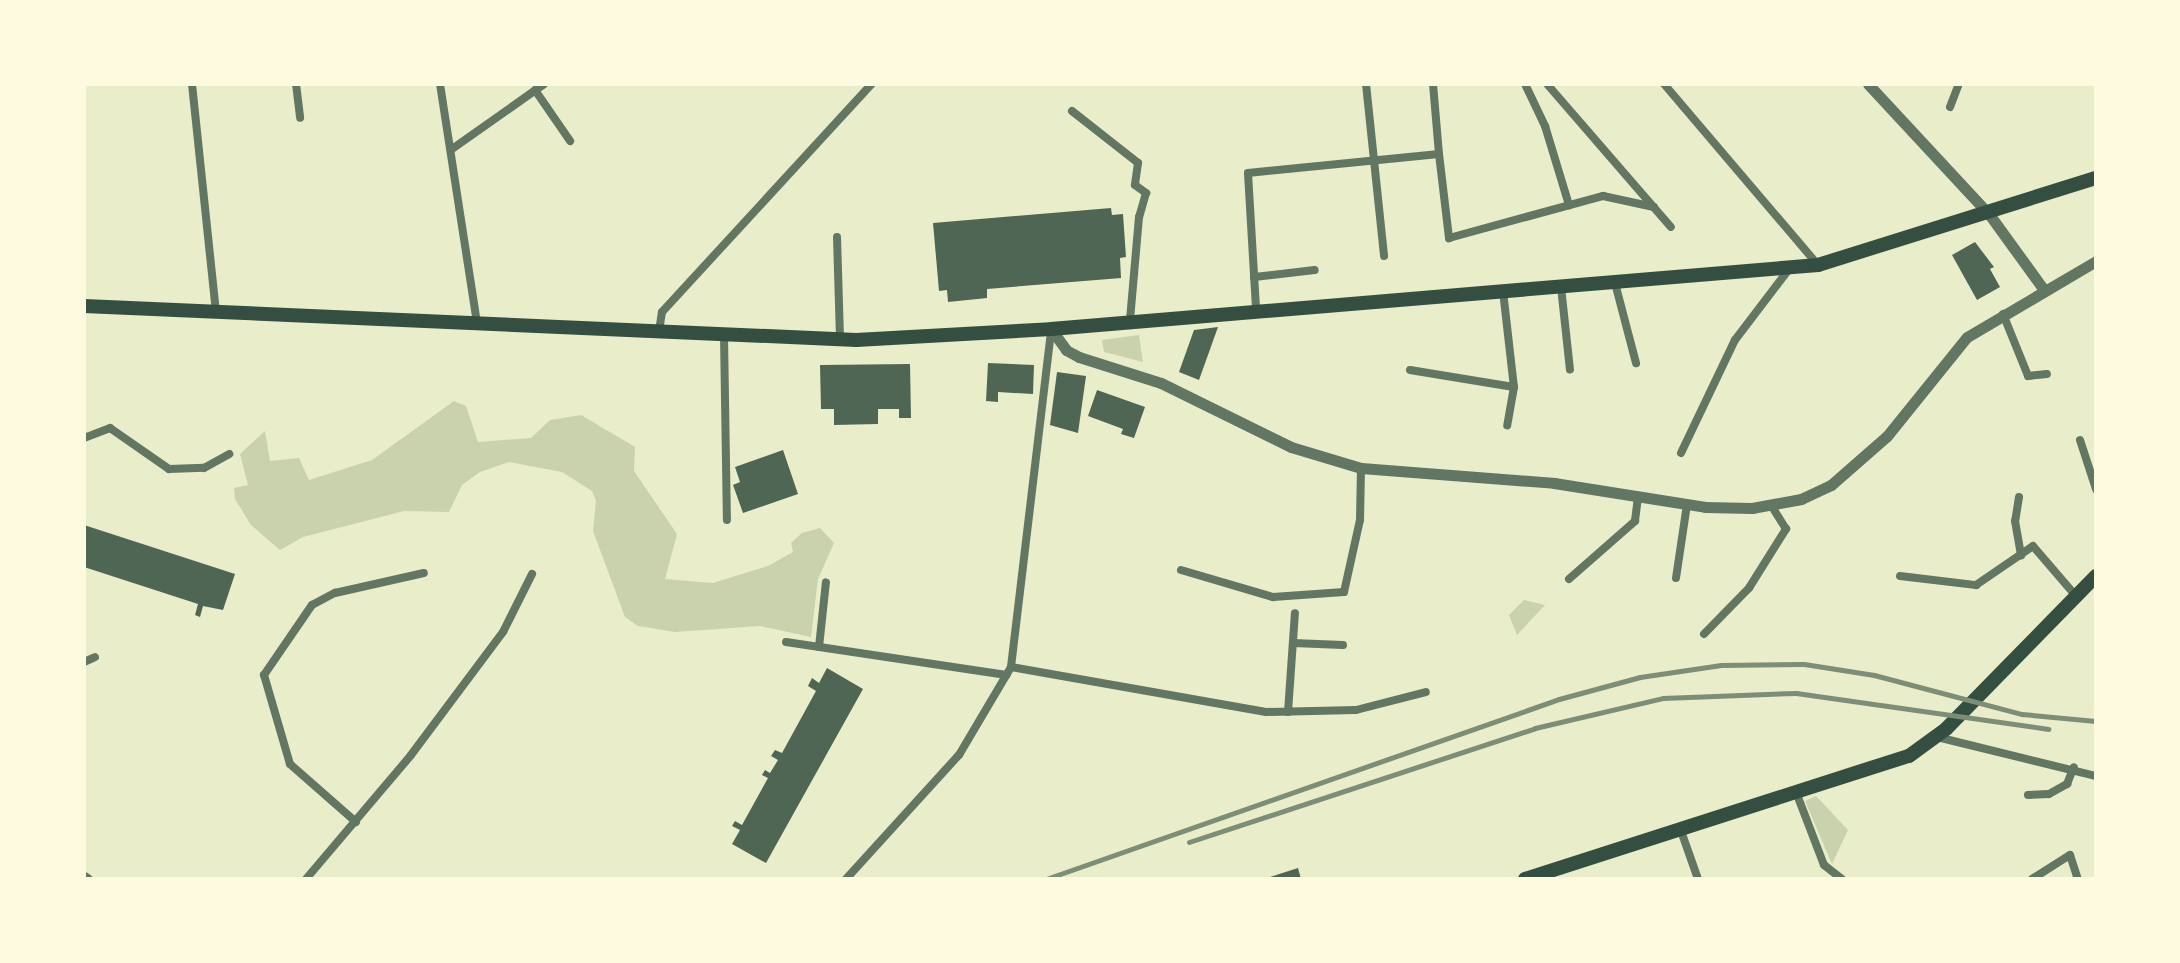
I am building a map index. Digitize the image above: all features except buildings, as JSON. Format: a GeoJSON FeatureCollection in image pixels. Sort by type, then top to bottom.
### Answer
{"type":"FeatureCollection","features":[{"type":"Feature","properties":{"kind":"main road"},"geometry":{"type":"LineString","coordinates":[[84,306],[840,339],[1051,329],[1256,308],[1615,283],[1818,265],[2096,178]]}},
{"type":"Feature","properties":{"kind":"main road"},"geometry":{"type":"LineString","coordinates":[[1525,879],[1909,756],[1937,737],[2096,576]]}},
{"type":"Feature","properties":{"kind":"street"},"geometry":{"type":"LineString","coordinates":[[192,84],[216,312]]}},
{"type":"Feature","properties":{"kind":"street"},"geometry":{"type":"LineString","coordinates":[[296,84],[300,118]]}},
{"type":"Feature","properties":{"kind":"street"},"geometry":{"type":"LineString","coordinates":[[440,84],[477,324]]}},
{"type":"Feature","properties":{"kind":"street"},"geometry":{"type":"LineString","coordinates":[[452,149],[544,84]]}},
{"type":"Feature","properties":{"kind":"street"},"geometry":{"type":"LineString","coordinates":[[659,331],[662,312],[872,84]]}},
{"type":"Feature","properties":{"kind":"street"},"geometry":{"type":"LineString","coordinates":[[1366,84],[1384,256]]}},
{"type":"Feature","properties":{"kind":"street"},"geometry":{"type":"LineString","coordinates":[[1433,84],[1449,238],[1603,196],[1654,207]]}},
{"type":"Feature","properties":{"kind":"street"},"geometry":{"type":"LineString","coordinates":[[1525,84],[1545,126],[1569,205]]}},
{"type":"Feature","properties":{"kind":"street"},"geometry":{"type":"LineString","coordinates":[[1547,84],[1671,227]]}},
{"type":"Feature","properties":{"kind":"street"},"geometry":{"type":"LineString","coordinates":[[1664,84],[1818,265]]}},
{"type":"Feature","properties":{"kind":"street"},"geometry":{"type":"LineString","coordinates":[[1868,84],[1989,214],[2044,290]]}},
{"type":"Feature","properties":{"kind":"street"},"geometry":{"type":"LineString","coordinates":[[1950,107],[1959,84]]}},
{"type":"Feature","properties":{"kind":"street"},"geometry":{"type":"LineString","coordinates":[[535,90],[570,141]]}},
{"type":"Feature","properties":{"kind":"street"},"geometry":{"type":"LineString","coordinates":[[1072,111],[1138,163],[1135,185],[1146,193],[1139,217],[1130,320]]}},
{"type":"Feature","properties":{"kind":"street"},"geometry":{"type":"LineString","coordinates":[[1256,308],[1248,173],[1439,154]]}},
{"type":"Feature","properties":{"kind":"street"},"geometry":{"type":"LineString","coordinates":[[837,237],[840,339]]}},
{"type":"Feature","properties":{"kind":"street"},"geometry":{"type":"LineString","coordinates":[[1051,329],[1066,350],[1079,357],[1161,383],[1291,447],[1361,468],[1554,483],[1687,504],[1771,505],[1801,499],[1831,485],[1871,453],[1952,350],[2003,313],[2096,261]]}},
{"type":"Feature","properties":{"kind":"street"},"geometry":{"type":"LineString","coordinates":[[1681,453],[1735,340],[1790,268]]}},
{"type":"Feature","properties":{"kind":"street"},"geometry":{"type":"LineString","coordinates":[[1254,277],[1315,270]]}},
{"type":"Feature","properties":{"kind":"street"},"geometry":{"type":"LineString","coordinates":[[1615,283],[1636,363]]}},
{"type":"Feature","properties":{"kind":"street"},"geometry":{"type":"LineString","coordinates":[[1561,287],[1570,370]]}},
{"type":"Feature","properties":{"kind":"street"},"geometry":{"type":"LineString","coordinates":[[1503,291],[1514,387],[1507,425]]}},
{"type":"Feature","properties":{"kind":"street"},"geometry":{"type":"LineString","coordinates":[[2003,313],[2028,376],[2047,374]]}},
{"type":"Feature","properties":{"kind":"street"},"geometry":{"type":"LineString","coordinates":[[846,879],[959,755],[1009,671],[1051,329]]}},
{"type":"Feature","properties":{"kind":"street"},"geometry":{"type":"LineString","coordinates":[[724,335],[727,520]]}},
{"type":"Feature","properties":{"kind":"street"},"geometry":{"type":"LineString","coordinates":[[1410,370],[1514,387]]}},
{"type":"Feature","properties":{"kind":"street"},"geometry":{"type":"LineString","coordinates":[[84,438],[110,428],[169,469],[204,468],[229,454]]}},
{"type":"Feature","properties":{"kind":"street"},"geometry":{"type":"LineString","coordinates":[[2080,440],[2096,489]]}},
{"type":"Feature","properties":{"kind":"street"},"geometry":{"type":"LineString","coordinates":[[1181,570],[1273,597],[1344,592],[1360,520],[1361,468]]}},
{"type":"Feature","properties":{"kind":"street"},"geometry":{"type":"LineString","coordinates":[[1569,579],[1635,521],[1638,496]]}},
{"type":"Feature","properties":{"kind":"street"},"geometry":{"type":"LineString","coordinates":[[2019,497],[2015,521],[2021,555]]}},
{"type":"Feature","properties":{"kind":"street"},"geometry":{"type":"LineString","coordinates":[[1676,578],[1687,504]]}},
{"type":"Feature","properties":{"kind":"street"},"geometry":{"type":"LineString","coordinates":[[1704,634],[1749,588],[1786,529],[1771,505]]}},
{"type":"Feature","properties":{"kind":"street"},"geometry":{"type":"LineString","coordinates":[[1900,576],[1976,585],[2033,546],[2076,596]]}},
{"type":"Feature","properties":{"kind":"street"},"geometry":{"type":"LineString","coordinates":[[356,822],[290,764],[267,699],[264,675],[312,605],[335,593],[424,573]]}},
{"type":"Feature","properties":{"kind":"street"},"geometry":{"type":"LineString","coordinates":[[306,879],[356,822],[503,632],[532,574]]}},
{"type":"Feature","properties":{"kind":"street"},"geometry":{"type":"LineString","coordinates":[[819,647],[826,582]]}},
{"type":"Feature","properties":{"kind":"street"},"geometry":{"type":"LineString","coordinates":[[1288,712],[1295,613]]}},
{"type":"Feature","properties":{"kind":"street"},"geometry":{"type":"LineString","coordinates":[[786,642],[1288,712],[1356,710],[1426,692]]}},
{"type":"Feature","properties":{"kind":"street"},"geometry":{"type":"LineString","coordinates":[[1293,643],[1343,645]]}},
{"type":"Feature","properties":{"kind":"street"},"geometry":{"type":"LineString","coordinates":[[84,662],[95,657]]}},
{"type":"Feature","properties":{"kind":"street"},"geometry":{"type":"LineString","coordinates":[[1937,737],[2074,767],[2096,776]]}},
{"type":"Feature","properties":{"kind":"street"},"geometry":{"type":"LineString","coordinates":[[2028,795],[2049,794],[2067,784],[2074,767]]}},
{"type":"Feature","properties":{"kind":"street"},"geometry":{"type":"LineString","coordinates":[[1796,792],[1824,865],[1842,879]]}},
{"type":"Feature","properties":{"kind":"street"},"geometry":{"type":"LineString","coordinates":[[1680,828],[1698,879]]}},
{"type":"Feature","properties":{"kind":"street"},"geometry":{"type":"LineString","coordinates":[[2032,879],[2070,855],[2078,879]]}},
{"type":"Feature","properties":{"kind":"green space"},"geometry":{"type":"Polygon","coordinates":[[[1139,335],[1143,362],[1104,352],[1102,340],[1139,335]]]}},
{"type":"Feature","properties":{"kind":"green space"},"geometry":{"type":"Polygon","coordinates":[[[454,401],[466,406],[478,442],[531,438],[550,420],[581,415],[635,447],[634,471],[677,534],[665,579],[713,583],[768,566],[793,552],[791,543],[802,533],[820,528],[834,543],[818,579],[811,637],[760,626],[675,632],[638,626],[625,617],[593,531],[596,501],[592,491],[562,472],[509,462],[480,472],[462,485],[449,512],[404,511],[303,537],[280,550],[251,525],[235,499],[234,488],[248,485],[240,454],[265,431],[270,461],[299,458],[309,480],[372,460],[454,401]]]}},
{"type":"Feature","properties":{"kind":"green space"},"geometry":{"type":"Polygon","coordinates":[[[1524,600],[1545,605],[1517,635],[1509,615],[1524,600]]]}},
{"type":"Feature","properties":{"kind":"green space"},"geometry":{"type":"Polygon","coordinates":[[[1816,796],[1848,830],[1832,864],[1805,801],[1816,796]]]}},
{"type":"Feature","properties":{"kind":"railway"},"geometry":{"type":"LineString","coordinates":[[1046,879],[1559,699],[1640,677],[1721,665],[1804,664],[1874,675],[2022,714],[2096,721]]}},
{"type":"Feature","properties":{"kind":"railway"},"geometry":{"type":"LineString","coordinates":[[1189,842],[1535,728],[1663,698],[1796,693],[2048,729]]}}]}
